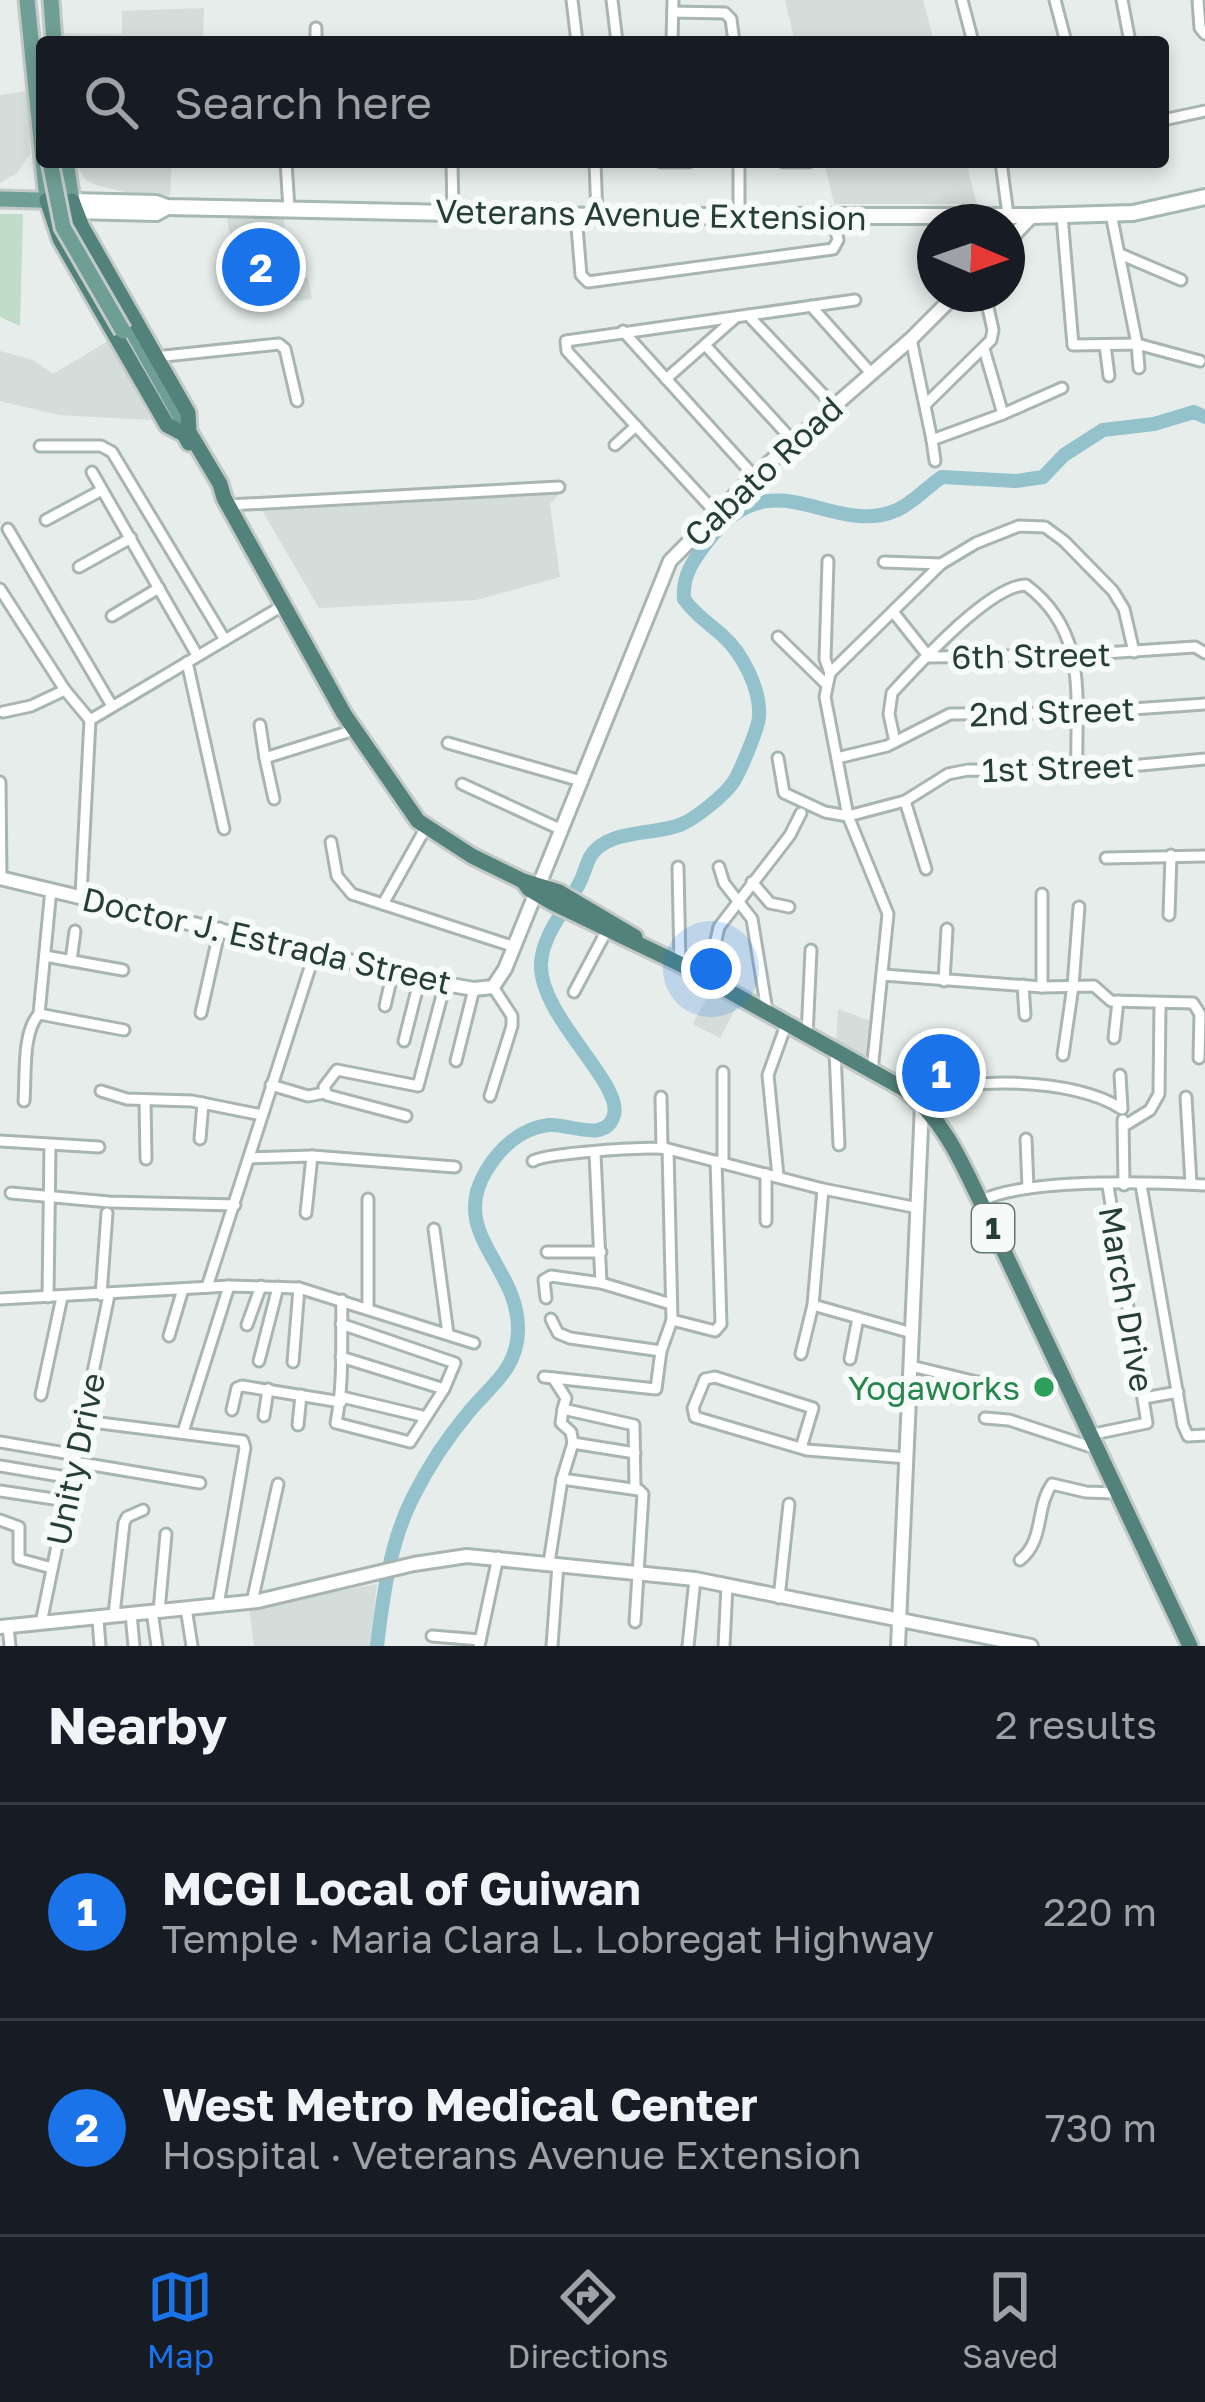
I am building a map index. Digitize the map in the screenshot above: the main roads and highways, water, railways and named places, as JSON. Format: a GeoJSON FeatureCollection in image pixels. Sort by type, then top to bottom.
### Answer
{"type":"FeatureCollection","features":[{"type":"Feature","properties":{"kind":"highway"},"geometry":{"type":"LineString","coordinates":[[48,206],[86,284],[167,425],[186,433],[188,413],[74,206]]}},
{"type":"Feature","properties":{"kind":"highway"},"geometry":{"type":"LineString","coordinates":[[67,249],[87,237]]}},
{"type":"Feature","properties":{"kind":"highway"},"geometry":{"type":"LineString","coordinates":[[86,284],[107,272]]}},
{"type":"Feature","properties":{"kind":"highway"},"geometry":{"type":"LineString","coordinates":[[106,318],[127,306]]}},
{"type":"Feature","properties":{"kind":"highway","name":"1"},"geometry":{"type":"LineString","coordinates":[[186,433],[354,730],[425,829],[638,939],[645,948]]}},
{"type":"Feature","properties":{"kind":"highway","name":"1"},"geometry":{"type":"LineString","coordinates":[[585,914],[606,932],[680,964],[917,1100],[950,1141],[1190,1646]]}},
{"type":"Feature","properties":{"kind":"main road"},"geometry":{"type":"LineString","coordinates":[[39,0],[49,36]]}},
{"type":"Feature","properties":{"kind":"main road"},"geometry":{"type":"LineString","coordinates":[[39,0],[40,36]]}},
{"type":"Feature","properties":{"kind":"main road"},"geometry":{"type":"LineString","coordinates":[[39,0],[39,36]]}},
{"type":"Feature","properties":{"kind":"main road"},"geometry":{"type":"LineString","coordinates":[[48,206],[56,168]]}},
{"type":"Feature","properties":{"kind":"main road"},"geometry":{"type":"LineString","coordinates":[[57,168],[63,227],[186,433]]}},
{"type":"Feature","properties":{"kind":"main road"},"geometry":{"type":"LineString","coordinates":[[0,210],[74,206],[59,168]]}},
{"type":"Feature","properties":{"kind":"main road","name":"Veterans Avenue Extension"},"geometry":{"type":"LineString","coordinates":[[74,206],[156,213],[167,207],[597,216],[1062,216],[1111,214],[1205,196]]}},
{"type":"Feature","properties":{"kind":"main road"},"geometry":{"type":"LineString","coordinates":[[0,200],[48,206]]}},
{"type":"Feature","properties":{"kind":"waterway"},"geometry":{"type":"LineString","coordinates":[[377,1646],[393,1551],[405,1514],[431,1464],[508,1367],[516,1345],[516,1308],[475,1214],[486,1171],[505,1147],[529,1130],[549,1125],[603,1129],[614,1115],[606,1085],[552,1004],[541,963],[546,941],[598,848],[619,837],[682,824],[708,807],[735,779],[758,723],[757,695],[744,662],[684,599],[687,575],[698,554],[732,516],[756,504],[779,501],[873,516],[903,507],[942,477],[1016,481],[1043,477],[1064,455],[1103,430],[1154,424],[1194,412],[1205,417]]}},
{"type":"Feature","properties":{"kind":"place","name":"West Metro Medical Center"},"geometry":{"type":"Point","coordinates":[261,267]}},
{"type":"Feature","properties":{"kind":"place","name":"MCGI Local of Guiwan"},"geometry":{"type":"Point","coordinates":[941,1073]}},
{"type":"Feature","properties":{"kind":"place","name":"Yogaworks"},"geometry":{"type":"Point","coordinates":[1044,1387]}}]}
